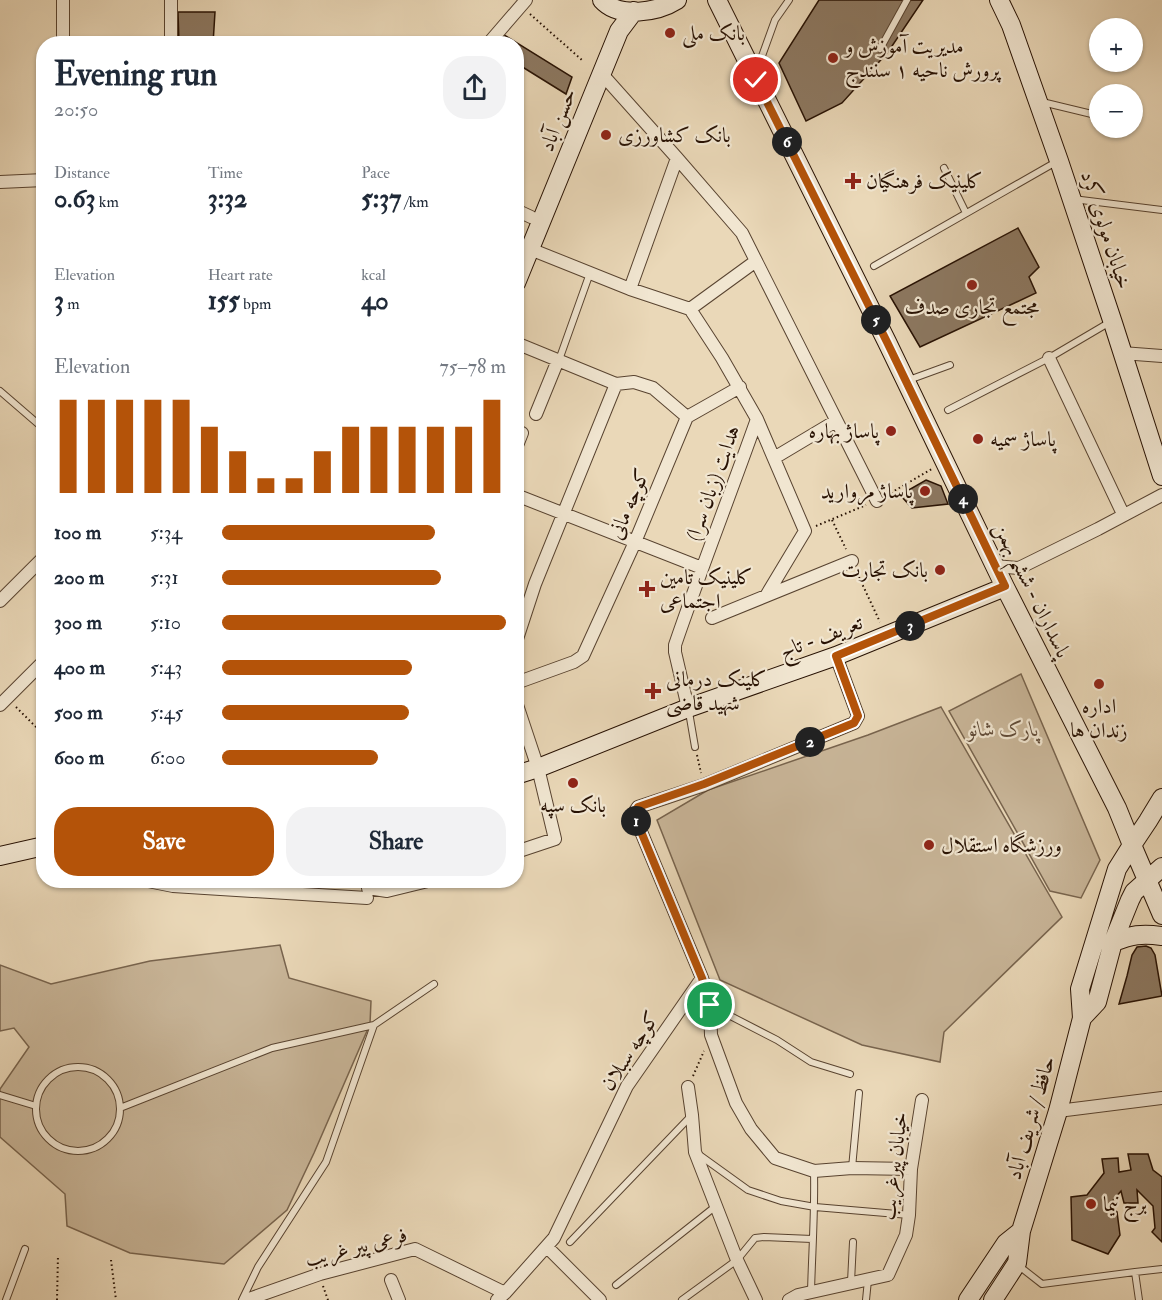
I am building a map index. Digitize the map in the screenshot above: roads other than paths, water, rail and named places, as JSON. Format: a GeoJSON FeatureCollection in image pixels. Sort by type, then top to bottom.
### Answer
{"type":"FeatureCollection","features":[{"type":"Feature","properties":{"kind":"street"},"geometry":{"type":"LineString","coordinates":[[63,0],[63,36]]}},
{"type":"Feature","properties":{"kind":"street"},"geometry":{"type":"LineString","coordinates":[[171,0],[171,36]]}},
{"type":"Feature","properties":{"kind":"street"},"geometry":{"type":"LineString","coordinates":[[602,0],[606,4],[627,10],[650,11],[676,0]]}},
{"type":"Feature","properties":{"kind":"street","name":"پاسداران - ششم بهمن"},"geometry":{"type":"LineString","coordinates":[[717,0],[995,566],[1117,808],[1162,915]]}},
{"type":"Feature","properties":{"kind":"street","name":"خیابان مولوی کرد"},"geometry":{"type":"LineString","coordinates":[[999,0],[1039,101],[1161,471]]}},
{"type":"Feature","properties":{"kind":"street"},"geometry":{"type":"LineString","coordinates":[[495,36],[524,3]]}},
{"type":"Feature","properties":{"kind":"street","name":"حسن آباد"},"geometry":{"type":"LineString","coordinates":[[524,245],[627,10]]}},
{"type":"Feature","properties":{"kind":"street","name":"حسن آباد"},"geometry":{"type":"LineString","coordinates":[[524,213],[627,10]]}},
{"type":"Feature","properties":{"kind":"street"},"geometry":{"type":"LineString","coordinates":[[601,73],[742,233],[877,501]]}},
{"type":"Feature","properties":{"kind":"street"},"geometry":{"type":"LineString","coordinates":[[630,289],[678,158]]}},
{"type":"Feature","properties":{"kind":"street"},"geometry":{"type":"LineString","coordinates":[[0,182],[36,180]]}},
{"type":"Feature","properties":{"kind":"street"},"geometry":{"type":"LineString","coordinates":[[524,250],[690,309],[756,261]]}},
{"type":"Feature","properties":{"kind":"street","name":"هدایت (زبان سرا)"},"geometry":{"type":"LineString","coordinates":[[688,708],[675,645],[757,419],[740,387],[690,309]]}},
{"type":"Feature","properties":{"kind":"street"},"geometry":{"type":"LineString","coordinates":[[524,346],[616,384],[634,382],[653,388],[687,417],[740,387]]}},
{"type":"Feature","properties":{"kind":"street"},"geometry":{"type":"LineString","coordinates":[[1122,352],[1162,356]]}},
{"type":"Feature","properties":{"kind":"street"},"geometry":{"type":"LineString","coordinates":[[1049,358],[1123,514]]}},
{"type":"Feature","properties":{"kind":"street"},"geometry":{"type":"LineString","coordinates":[[536,414],[558,360]]}},
{"type":"Feature","properties":{"kind":"street"},"geometry":{"type":"LineString","coordinates":[[524,618],[535,584],[616,384]]}},
{"type":"Feature","properties":{"kind":"street","name":"کوچه مانی"},"geometry":{"type":"LineString","coordinates":[[524,680],[579,660],[583,656],[635,542],[687,417]]}},
{"type":"Feature","properties":{"kind":"street"},"geometry":{"type":"LineString","coordinates":[[757,419],[805,531],[766,596]]}},
{"type":"Feature","properties":{"kind":"street"},"geometry":{"type":"LineString","coordinates":[[774,458],[836,421]]}},
{"type":"Feature","properties":{"kind":"street"},"geometry":{"type":"LineString","coordinates":[[995,566],[1019,568],[1162,495]]}},
{"type":"Feature","properties":{"kind":"street"},"geometry":{"type":"LineString","coordinates":[[524,498],[702,568]]}},
{"type":"Feature","properties":{"kind":"street"},"geometry":{"type":"LineString","coordinates":[[712,618],[852,561]]}},
{"type":"Feature","properties":{"kind":"street"},"geometry":{"type":"LineString","coordinates":[[0,602],[36,566]]}},
{"type":"Feature","properties":{"kind":"street","name":"تعریف - تاج"},"geometry":{"type":"LineString","coordinates":[[524,772],[688,708],[836,656],[1005,586]]}},
{"type":"Feature","properties":{"kind":"street"},"geometry":{"type":"LineString","coordinates":[[836,656],[858,716],[854,723],[704,784],[638,807],[634,813],[702,978],[710,1005],[711,1035],[736,1103],[751,1129],[775,1158],[814,1171],[852,1168],[911,1169]]}},
{"type":"Feature","properties":{"kind":"street"},"geometry":{"type":"LineString","coordinates":[[4,701],[36,670]]}},
{"type":"Feature","properties":{"kind":"street"},"geometry":{"type":"LineString","coordinates":[[524,726],[538,768],[555,839],[524,849]]}},
{"type":"Feature","properties":{"kind":"street","name":"حافظ / شریف آباد"},"geometry":{"type":"LineString","coordinates":[[993,1300],[1017,1263],[1021,1231],[1058,1111],[1082,1018],[1080,989],[1117,869],[1162,798]]}},
{"type":"Feature","properties":{"kind":"street"},"geometry":{"type":"LineString","coordinates":[[0,856],[36,848]]}},
{"type":"Feature","properties":{"kind":"street"},"geometry":{"type":"LineString","coordinates":[[0,865],[36,858]]}},
{"type":"Feature","properties":{"kind":"street","name":"حافظ / شریف آباد"},"geometry":{"type":"LineString","coordinates":[[1082,1018],[1097,1002],[1113,942],[1134,892],[1162,868]]}},
{"type":"Feature","properties":{"kind":"street"},"geometry":{"type":"LineString","coordinates":[[302,888],[387,891],[399,888]]}},
{"type":"Feature","properties":{"kind":"street"},"geometry":{"type":"LineString","coordinates":[[1113,942],[1134,934],[1162,936]]}},
{"type":"Feature","properties":{"kind":"street","name":"کوچه سبلان"},"geometry":{"type":"LineString","coordinates":[[505,1298],[554,1238],[627,1086],[702,978]]}},
{"type":"Feature","properties":{"kind":"street"},"geometry":{"type":"LineString","coordinates":[[688,1087],[695,1152],[737,1260],[756,1300]]}},
{"type":"Feature","properties":{"kind":"street"},"geometry":{"type":"LineString","coordinates":[[1058,1111],[1162,1098]]}},
{"type":"Feature","properties":{"kind":"street","name":"خیابان پیرغریب"},"geometry":{"type":"LineString","coordinates":[[789,1300],[811,1292],[825,1294],[851,1283],[888,1275],[906,1235],[911,1169],[922,1100]]}},
{"type":"Feature","properties":{"kind":"street","name":"حافظ / شریف آباد"},"geometry":{"type":"LineString","coordinates":[[968,1300],[1006,1243],[1021,1231]]}},
{"type":"Feature","properties":{"kind":"street"},"geometry":{"type":"LineString","coordinates":[[547,1247],[597,1299]]}},
{"type":"Feature","properties":{"kind":"street","name":"فرعی پیر غریب"},"geometry":{"type":"LineString","coordinates":[[244,1300],[320,1274],[415,1249],[505,1298]]}},
{"type":"Feature","properties":{"kind":"street"},"geometry":{"type":"LineString","coordinates":[[391,1280],[399,1300]]}},
{"type":"Feature","properties":{"kind":"lane"},"geometry":{"type":"LineString","coordinates":[[756,80],[775,20],[789,0]]}},
{"type":"Feature","properties":{"kind":"lane"},"geometry":{"type":"LineString","coordinates":[[880,49],[907,0]]}},
{"type":"Feature","properties":{"kind":"lane"},"geometry":{"type":"LineString","coordinates":[[1039,101],[1089,113]]}},
{"type":"Feature","properties":{"kind":"lane"},"geometry":{"type":"LineString","coordinates":[[874,266],[1059,161]]}},
{"type":"Feature","properties":{"kind":"lane"},"geometry":{"type":"LineString","coordinates":[[944,168],[966,213]]}},
{"type":"Feature","properties":{"kind":"lane"},"geometry":{"type":"LineString","coordinates":[[1071,198],[1162,210]]}},
{"type":"Feature","properties":{"kind":"lane"},"geometry":{"type":"LineString","coordinates":[[558,360],[590,273]]}},
{"type":"Feature","properties":{"kind":"lane"},"geometry":{"type":"LineString","coordinates":[[948,410],[1049,358],[1105,325],[1113,323]]}},
{"type":"Feature","properties":{"kind":"lane"},"geometry":{"type":"LineString","coordinates":[[906,381],[950,365]]}},
{"type":"Feature","properties":{"kind":"lane"},"geometry":{"type":"LineString","coordinates":[[0,391],[36,422]]}},
{"type":"Feature","properties":{"kind":"lane"},"geometry":{"type":"LineString","coordinates":[[688,708],[695,747]]}},
{"type":"Feature","properties":{"kind":"lane"},"geometry":{"type":"LineString","coordinates":[[120,1108],[272,1048],[374,1025],[434,984]]}},
{"type":"Feature","properties":{"kind":"lane"},"geometry":{"type":"LineString","coordinates":[[710,1005],[777,1040],[811,1062],[850,1074]]}},
{"type":"Feature","properties":{"kind":"lane"},"geometry":{"type":"LineString","coordinates":[[244,1300],[258,1267],[326,1162],[374,1025]]}},
{"type":"Feature","properties":{"kind":"lane"},"geometry":{"type":"LineString","coordinates":[[78,1067],[99,1072],[110,1082],[117,1094],[120,1108],[118,1121],[108,1138],[91,1148],[77,1150],[64,1148],[52,1142],[43,1132],[37,1120],[36,1106],[39,1093],[47,1081],[58,1072],[78,1067]]}},
{"type":"Feature","properties":{"kind":"lane"},"geometry":{"type":"LineString","coordinates":[[852,1168],[859,1093]]}},
{"type":"Feature","properties":{"kind":"lane"},"geometry":{"type":"LineString","coordinates":[[0,1095],[36,1106]]}},
{"type":"Feature","properties":{"kind":"lane"},"geometry":{"type":"LineString","coordinates":[[570,1242],[692,1115]]}},
{"type":"Feature","properties":{"kind":"lane"},"geometry":{"type":"LineString","coordinates":[[695,1152],[748,1190],[781,1201],[815,1207],[909,1215]]}},
{"type":"Feature","properties":{"kind":"lane"},"geometry":{"type":"LineString","coordinates":[[811,1292],[815,1207],[814,1171]]}},
{"type":"Feature","properties":{"kind":"lane"},"geometry":{"type":"LineString","coordinates":[[616,1285],[716,1206]]}},
{"type":"Feature","properties":{"kind":"lane"},"geometry":{"type":"LineString","coordinates":[[682,1300],[737,1260],[755,1238],[812,1239]]}},
{"type":"Feature","properties":{"kind":"lane"},"geometry":{"type":"LineString","coordinates":[[851,1283],[853,1242]]}},
{"type":"Feature","properties":{"kind":"lane"},"geometry":{"type":"LineString","coordinates":[[6,1300],[26,1248]]}},
{"type":"Feature","properties":{"kind":"lane"},"geometry":{"type":"LineString","coordinates":[[1017,1263],[1042,1284],[1162,1269]]}},
{"type":"Feature","properties":{"kind":"lane"},"geometry":{"type":"LineString","coordinates":[[1135,1272],[1139,1300]]}},
{"type":"Feature","properties":{"kind":"lane"},"geometry":{"type":"LineString","coordinates":[[866,1300],[868,1279]]}},
{"type":"Feature","properties":{"kind":"place","name":"بانک ملی"},"geometry":{"type":"Point","coordinates":[670,33]}},
{"type":"Feature","properties":{"kind":"place","name":"مدیریت آموزش و پرورش ناحیه ۱ سنندج"},"geometry":{"type":"Point","coordinates":[833,58]}},
{"type":"Feature","properties":{"kind":"place","name":"بانک کشاورزی"},"geometry":{"type":"Point","coordinates":[606,135]}},
{"type":"Feature","properties":{"kind":"place","name":"کلینیک فرهنگیان"},"geometry":{"type":"Point","coordinates":[853,181]}},
{"type":"Feature","properties":{"kind":"place","name":"مجتمع تجاری صدف"},"geometry":{"type":"Point","coordinates":[972,285]}},
{"type":"Feature","properties":{"kind":"place","name":"پاساژ بهاره"},"geometry":{"type":"Point","coordinates":[891,431]}},
{"type":"Feature","properties":{"kind":"place","name":"پاساژ سمیه"},"geometry":{"type":"Point","coordinates":[978,439]}},
{"type":"Feature","properties":{"kind":"place","name":"پاساژ مروارید"},"geometry":{"type":"Point","coordinates":[925,491]}},
{"type":"Feature","properties":{"kind":"place","name":"بانک تجارت"},"geometry":{"type":"Point","coordinates":[940,570]}},
{"type":"Feature","properties":{"kind":"place","name":"کلینیک تامین اجتماعی"},"geometry":{"type":"Point","coordinates":[647,589]}},
{"type":"Feature","properties":{"kind":"place","name":"اداره زندان ها"},"geometry":{"type":"Point","coordinates":[1099,684]}},
{"type":"Feature","properties":{"kind":"place","name":"کلینک درمانی شهید قاضی"},"geometry":{"type":"Point","coordinates":[653,691]}},
{"type":"Feature","properties":{"kind":"place","name":"بانک سپه"},"geometry":{"type":"Point","coordinates":[573,783]}},
{"type":"Feature","properties":{"kind":"place","name":"ورزشگاه استقلال"},"geometry":{"type":"Point","coordinates":[929,845]}},
{"type":"Feature","properties":{"kind":"place","name":"برج نیما"},"geometry":{"type":"Point","coordinates":[1091,1204]}},
{"type":"Feature","properties":{"kind":"park label","name":"پارک شانو"},"geometry":{"type":"Point","coordinates":[1003,729]}}]}
